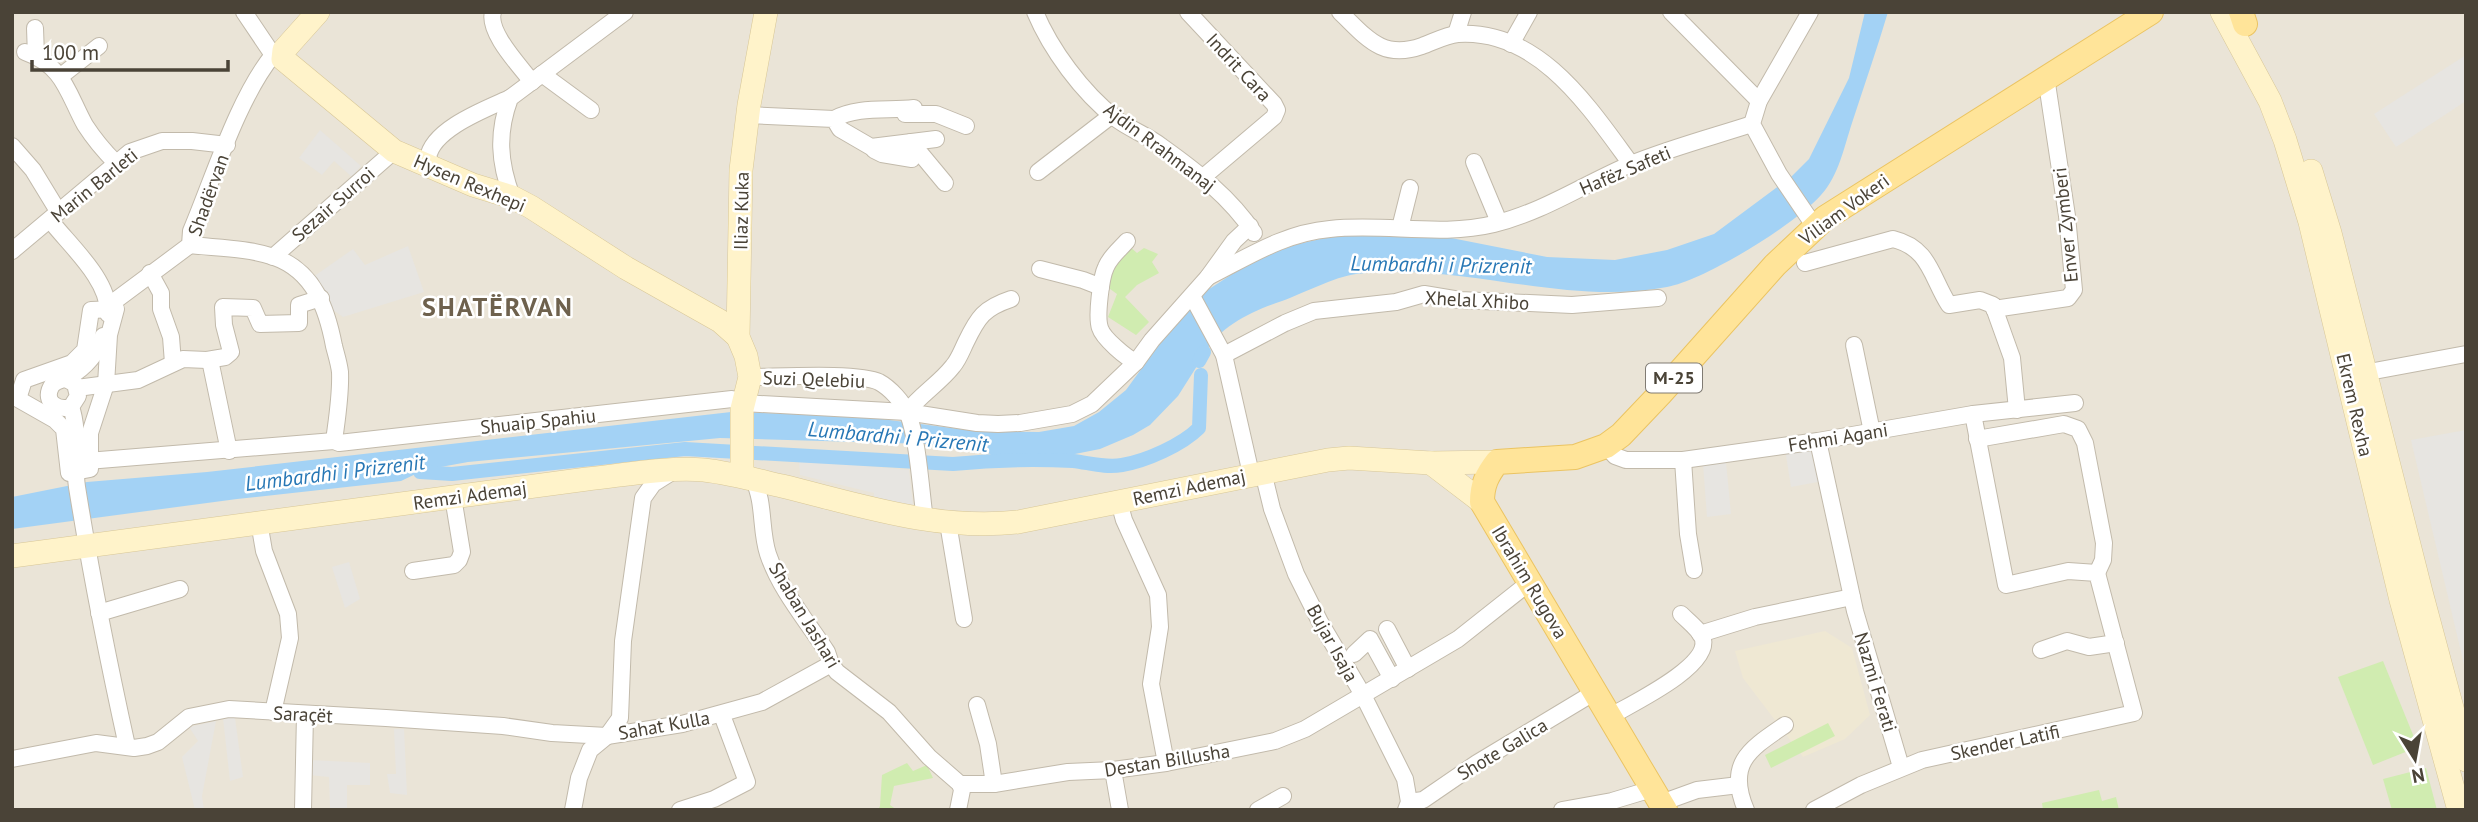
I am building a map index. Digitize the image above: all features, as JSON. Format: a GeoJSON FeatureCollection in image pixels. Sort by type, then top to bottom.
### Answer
{"type":"FeatureCollection","features":[{"type":"Feature","properties":{"kind":"main road","name":"Viliam Vokeri"},"geometry":{"type":"LineString","coordinates":[[1497,462],[1575,457],[1605,446],[1620,435],[1660,394],[1811,222],[2151,12]]}},
{"type":"Feature","properties":{"kind":"main road"},"geometry":{"type":"LineString","coordinates":[[1482,502],[1484,481],[1497,462]]}},
{"type":"Feature","properties":{"kind":"main road","name":"Ibrahim Rugova"},"geometry":{"type":"LineString","coordinates":[[1482,502],[1659,801]]}},
{"type":"Feature","properties":{"kind":"street"},"geometry":{"type":"LineString","coordinates":[[244,12],[278,57],[318,12]]}},
{"type":"Feature","properties":{"kind":"street"},"geometry":{"type":"LineString","coordinates":[[493,12],[493,27],[537,78],[591,110]]}},
{"type":"Feature","properties":{"kind":"street"},"geometry":{"type":"LineString","coordinates":[[434,167],[428,158],[432,144],[452,127],[510,98],[625,12]]}},
{"type":"Feature","properties":{"kind":"street","name":"Iliaz Kuka"},"geometry":{"type":"LineString","coordinates":[[750,377],[746,356],[738,337],[741,170],[766,12]]}},
{"type":"Feature","properties":{"kind":"street","name":"Ajdin Rrahmanaj"},"geometry":{"type":"LineString","coordinates":[[1035,12],[1046,39],[1073,75],[1112,115],[1160,145],[1227,199],[1264,247]]}},
{"type":"Feature","properties":{"kind":"street","name":"Indrit Cara"},"geometry":{"type":"LineString","coordinates":[[1188,12],[1274,104],[1276,110],[1274,117],[1202,178]]}},
{"type":"Feature","properties":{"kind":"street"},"geometry":{"type":"LineString","coordinates":[[1340,12],[1377,47],[1405,52],[1457,34],[1488,37],[1511,44],[1542,60],[1581,96],[1631,164]]}},
{"type":"Feature","properties":{"kind":"street"},"geometry":{"type":"LineString","coordinates":[[1457,34],[1463,12]]}},
{"type":"Feature","properties":{"kind":"street"},"geometry":{"type":"LineString","coordinates":[[1511,44],[1529,12]]}},
{"type":"Feature","properties":{"kind":"street"},"geometry":{"type":"LineString","coordinates":[[1671,12],[1759,102]]}},
{"type":"Feature","properties":{"kind":"street"},"geometry":{"type":"LineString","coordinates":[[1810,12],[1759,102],[1752,124],[1779,174],[1811,222]]}},
{"type":"Feature","properties":{"kind":"street","name":"Ekrem Rexha"},"geometry":{"type":"LineString","coordinates":[[2222,12],[2265,89],[2285,140],[2358,374],[2466,760]]}},
{"type":"Feature","properties":{"kind":"street","name":"Ekrem Rexha"},"geometry":{"type":"LineString","coordinates":[[2242,16],[2280,90],[2301,140],[2330,233],[2401,600],[2459,810]]}},
{"type":"Feature","properties":{"kind":"street"},"geometry":{"type":"LineString","coordinates":[[35,28],[30,54],[61,76],[97,144],[116,163]]}},
{"type":"Feature","properties":{"kind":"street"},"geometry":{"type":"LineString","coordinates":[[61,76],[99,46]]}},
{"type":"Feature","properties":{"kind":"street","name":"Shadërvan"},"geometry":{"type":"LineString","coordinates":[[16,393],[24,380],[72,363],[85,350],[91,310],[108,307],[190,245],[191,231],[262,69],[278,57]]}},
{"type":"Feature","properties":{"kind":"street","name":"Hysen Rexhepi"},"geometry":{"type":"LineString","coordinates":[[278,57],[394,151],[531,207],[626,268],[720,321],[738,337]]}},
{"type":"Feature","properties":{"kind":"street","name":"Enver Zymberi"},"geometry":{"type":"LineString","coordinates":[[1994,309],[2068,298],[2074,290],[2067,216],[2046,77]]}},
{"type":"Feature","properties":{"kind":"street"},"geometry":{"type":"LineString","coordinates":[[510,98],[503,116],[500,155],[512,197]]}},
{"type":"Feature","properties":{"kind":"street"},"geometry":{"type":"LineString","coordinates":[[748,116],[834,119],[858,111],[908,109],[908,115],[936,114],[967,125]]}},
{"type":"Feature","properties":{"kind":"street"},"geometry":{"type":"LineString","coordinates":[[1038,172],[1112,115]]}},
{"type":"Feature","properties":{"kind":"street"},"geometry":{"type":"LineString","coordinates":[[834,119],[840,129],[871,147],[912,150],[936,139]]}},
{"type":"Feature","properties":{"kind":"street","name":"Hafëz Safeti"},"geometry":{"type":"LineString","coordinates":[[1264,247],[1281,239],[1329,229],[1472,229],[1499,222],[1551,202],[1631,164],[1752,124]]}},
{"type":"Feature","properties":{"kind":"street","name":"Marin Barleti"},"geometry":{"type":"LineString","coordinates":[[12,251],[130,152],[162,141],[227,145]]}},
{"type":"Feature","properties":{"kind":"street"},"geometry":{"type":"LineString","coordinates":[[12,146],[33,170],[54,216],[97,280],[108,307],[107,322],[97,353],[71,383]]}},
{"type":"Feature","properties":{"kind":"street"},"geometry":{"type":"LineString","coordinates":[[912,150],[945,183]]}},
{"type":"Feature","properties":{"kind":"street","name":"Sezair Surroi"},"geometry":{"type":"LineString","coordinates":[[273,257],[394,151]]}},
{"type":"Feature","properties":{"kind":"street"},"geometry":{"type":"LineString","coordinates":[[1474,162],[1499,222]]}},
{"type":"Feature","properties":{"kind":"street"},"geometry":{"type":"LineString","coordinates":[[1401,228],[1410,188]]}},
{"type":"Feature","properties":{"kind":"street","name":"Suzi Qelebiu"},"geometry":{"type":"LineString","coordinates":[[742,406],[909,416],[977,424],[1062,417],[1092,404],[1136,362],[1152,340],[1195,300],[1234,241],[1250,226]]}},
{"type":"Feature","properties":{"kind":"street"},"geometry":{"type":"LineString","coordinates":[[1805,263],[1893,239],[1907,242],[1921,252],[1949,305],[1980,300],[1993,305],[2012,358],[2017,410]]}},
{"type":"Feature","properties":{"kind":"street"},"geometry":{"type":"LineString","coordinates":[[1127,242],[1107,265],[1101,287],[1100,328],[1121,353],[1136,362]]}},
{"type":"Feature","properties":{"kind":"street"},"geometry":{"type":"LineString","coordinates":[[190,245],[273,257],[293,267],[321,298],[328,315],[340,370],[334,441]]}},
{"type":"Feature","properties":{"kind":"street","name":"Suzi Qelebiu"},"geometry":{"type":"LineString","coordinates":[[1208,277],[1264,247]]}},
{"type":"Feature","properties":{"kind":"street"},"geometry":{"type":"LineString","coordinates":[[1040,269],[1101,287]]}},
{"type":"Feature","properties":{"kind":"street"},"geometry":{"type":"LineString","coordinates":[[150,273],[161,293],[162,309],[171,337],[173,363]]}},
{"type":"Feature","properties":{"kind":"street","name":"Xhelal Xhibo"},"geometry":{"type":"LineString","coordinates":[[1222,351],[1314,311],[1396,302],[1424,294],[1460,300],[1572,305],[1658,298]]}},
{"type":"Feature","properties":{"kind":"street"},"geometry":{"type":"LineString","coordinates":[[71,383],[77,401],[71,407],[62,409],[52,404],[49,395],[55,381],[106,384],[138,380],[183,359],[210,360],[225,357],[231,352],[223,307],[253,308],[260,324],[299,323],[299,304],[321,298]]}},
{"type":"Feature","properties":{"kind":"street"},"geometry":{"type":"LineString","coordinates":[[964,619],[918,466],[909,416],[919,397],[944,376],[958,359],[980,314],[992,305],[1010,299]]}},
{"type":"Feature","properties":{"kind":"street"},"geometry":{"type":"LineString","coordinates":[[1195,300],[1222,351],[1257,473]]}},
{"type":"Feature","properties":{"kind":"street"},"geometry":{"type":"LineString","coordinates":[[79,469],[106,384],[108,335],[116,309],[108,307]]}},
{"type":"Feature","properties":{"kind":"street"},"geometry":{"type":"LineString","coordinates":[[1854,345],[1872,432]]}},
{"type":"Feature","properties":{"kind":"street"},"geometry":{"type":"LineString","coordinates":[[2358,374],[2466,354]]}},
{"type":"Feature","properties":{"kind":"street"},"geometry":{"type":"LineString","coordinates":[[210,360],[229,451]]}},
{"type":"Feature","properties":{"kind":"street"},"geometry":{"type":"LineString","coordinates":[[746,470],[742,406],[750,377]]}},
{"type":"Feature","properties":{"kind":"street","name":"Suzi Qelebiu"},"geometry":{"type":"LineString","coordinates":[[750,377],[869,379],[887,388],[909,416]]}},
{"type":"Feature","properties":{"kind":"street"},"geometry":{"type":"LineString","coordinates":[[50,388],[16,393],[18,399],[55,420],[64,429],[69,473],[79,469]]}},
{"type":"Feature","properties":{"kind":"street","name":"Shuaip Spahiu"},"geometry":{"type":"LineString","coordinates":[[79,469],[732,399],[742,406]]}},
{"type":"Feature","properties":{"kind":"street","name":"Fehmi Agani"},"geometry":{"type":"LineString","coordinates":[[1605,446],[1615,456],[1626,460],[1683,460],[1818,441],[1973,414],[2075,403]]}},
{"type":"Feature","properties":{"kind":"street"},"geometry":{"type":"LineString","coordinates":[[71,407],[76,422],[86,539],[127,746]]}},
{"type":"Feature","properties":{"kind":"street"},"geometry":{"type":"LineString","coordinates":[[1973,414],[2006,585],[2068,571],[2097,573],[2103,560],[2104,543],[2085,443],[2078,429],[2064,424],[1978,439]]}},
{"type":"Feature","properties":{"kind":"street","name":"Nazmi Ferati"},"geometry":{"type":"LineString","coordinates":[[1818,441],[1852,597],[1901,767]]}},
{"type":"Feature","properties":{"kind":"street","name":"Remzi Ademaj"},"geometry":{"type":"LineString","coordinates":[[12,556],[86,539],[259,522],[678,470],[746,470],[937,522],[984,525],[1018,522],[1257,473],[1349,458],[1431,463]]}},
{"type":"Feature","properties":{"kind":"street"},"geometry":{"type":"LineString","coordinates":[[1683,460],[1688,534],[1694,570]]}},
{"type":"Feature","properties":{"kind":"street","name":"Viliam Vokeri"},"geometry":{"type":"LineString","coordinates":[[1431,463],[1497,462]]}},
{"type":"Feature","properties":{"kind":"street","name":"Ibrahim Rugova"},"geometry":{"type":"LineString","coordinates":[[1431,463],[1482,502]]}},
{"type":"Feature","properties":{"kind":"street"},"geometry":{"type":"LineString","coordinates":[[573,810],[590,750],[607,736],[620,718],[623,641],[643,498],[653,484],[678,470]]}},
{"type":"Feature","properties":{"kind":"street","name":"Shaban Jashari"},"geometry":{"type":"LineString","coordinates":[[746,470],[759,495],[767,552],[774,568],[783,587],[827,652],[831,664],[837,672],[889,712],[929,757],[960,784]]}},
{"type":"Feature","properties":{"kind":"street","name":"Bujar Isaja"},"geometry":{"type":"LineString","coordinates":[[1257,473],[1296,574],[1320,622],[1363,695],[1405,779],[1407,806]]}},
{"type":"Feature","properties":{"kind":"street"},"geometry":{"type":"LineString","coordinates":[[413,571],[454,565],[459,561],[462,552],[453,496]]}},
{"type":"Feature","properties":{"kind":"street"},"geometry":{"type":"LineString","coordinates":[[1119,502],[1129,532],[1158,596],[1160,626],[1151,684],[1166,763]]}},
{"type":"Feature","properties":{"kind":"street"},"geometry":{"type":"LineString","coordinates":[[259,522],[264,551],[288,614],[290,638],[273,712]]}},
{"type":"Feature","properties":{"kind":"street","name":"Skender Latifi"},"geometry":{"type":"LineString","coordinates":[[1814,810],[1901,767],[1963,750],[2134,713],[2097,573]]}},
{"type":"Feature","properties":{"kind":"street","name":"Destan Billusha"},"geometry":{"type":"LineString","coordinates":[[960,784],[994,784],[1068,772],[1113,770],[1166,763],[1275,741],[1305,729],[1458,639],[1530,582]]}},
{"type":"Feature","properties":{"kind":"street"},"geometry":{"type":"LineString","coordinates":[[99,613],[180,589]]}},
{"type":"Feature","properties":{"kind":"street"},"geometry":{"type":"LineString","coordinates":[[1700,634],[1755,617],[1852,597]]}},
{"type":"Feature","properties":{"kind":"street"},"geometry":{"type":"LineString","coordinates":[[1609,717],[1691,667],[1703,652],[1704,640],[1681,614]]}},
{"type":"Feature","properties":{"kind":"street"},"geometry":{"type":"LineString","coordinates":[[1387,628],[1408,669]]}},
{"type":"Feature","properties":{"kind":"street"},"geometry":{"type":"LineString","coordinates":[[1354,654],[1370,639],[1392,679]]}},
{"type":"Feature","properties":{"kind":"street"},"geometry":{"type":"LineString","coordinates":[[2041,650],[2067,641],[2089,647],[2116,643]]}},
{"type":"Feature","properties":{"kind":"street","name":"Sahat Kulla"},"geometry":{"type":"LineString","coordinates":[[607,736],[722,715],[762,702],[831,664]]}},
{"type":"Feature","properties":{"kind":"street","name":"Shote Galica"},"geometry":{"type":"LineString","coordinates":[[1407,806],[1423,800],[1477,763],[1595,692]]}},
{"type":"Feature","properties":{"kind":"street"},"geometry":{"type":"LineString","coordinates":[[977,705],[988,744],[994,784]]}},
{"type":"Feature","properties":{"kind":"street","name":"Saraçët"},"geometry":{"type":"LineString","coordinates":[[12,760],[96,743],[146,747],[158,742],[189,717],[229,709],[503,726],[552,733],[607,736]]}},
{"type":"Feature","properties":{"kind":"street"},"geometry":{"type":"LineString","coordinates":[[303,810],[306,714]]}},
{"type":"Feature","properties":{"kind":"street","name":"Sahat Kulla"},"geometry":{"type":"LineString","coordinates":[[680,810],[714,799],[747,782],[722,715]]}},
{"type":"Feature","properties":{"kind":"street"},"geometry":{"type":"LineString","coordinates":[[1746,810],[1739,785],[1746,753],[1784,725]]}},
{"type":"Feature","properties":{"kind":"street"},"geometry":{"type":"LineString","coordinates":[[1113,770],[1120,810]]}},
{"type":"Feature","properties":{"kind":"street"},"geometry":{"type":"LineString","coordinates":[[958,810],[962,797],[960,784]]}},
{"type":"Feature","properties":{"kind":"street"},"geometry":{"type":"LineString","coordinates":[[1562,810],[1612,801],[1659,801],[1697,790],[1739,785]]}},
{"type":"Feature","properties":{"kind":"street"},"geometry":{"type":"LineString","coordinates":[[1258,810],[1283,796]]}},
{"type":"Feature","properties":{"kind":"shaded area"},"geometry":{"type":"Polygon","coordinates":[[[12,12],[2466,12],[2466,810],[12,810],[12,12]]]}},
{"type":"Feature","properties":{"kind":"shaded area"},"geometry":{"type":"Polygon","coordinates":[[[2466,55],[2466,101],[2396,147],[2374,114],[2466,55]]]}},
{"type":"Feature","properties":{"kind":"shaded area"},"geometry":{"type":"Polygon","coordinates":[[[320,130],[361,166],[352,177],[334,161],[322,175],[299,158],[320,130]]]}},
{"type":"Feature","properties":{"kind":"shaded area"},"geometry":{"type":"Polygon","coordinates":[[[408,246],[424,292],[343,317],[333,310],[328,295],[313,277],[353,249],[365,265],[408,246]]]}},
{"type":"Feature","properties":{"kind":"shaded area"},"geometry":{"type":"Polygon","coordinates":[[[2466,430],[2466,673],[2411,440],[2466,430]]]}},
{"type":"Feature","properties":{"kind":"shaded area"},"geometry":{"type":"Polygon","coordinates":[[[1817,443],[1823,481],[1791,487],[1785,449],[1817,443]]]}},
{"type":"Feature","properties":{"kind":"shaded area"},"geometry":{"type":"Polygon","coordinates":[[[799,460],[909,470],[914,514],[873,505],[874,493],[800,475],[799,460]]]}},
{"type":"Feature","properties":{"kind":"shaded area"},"geometry":{"type":"Polygon","coordinates":[[[1726,462],[1731,514],[1707,517],[1703,464],[1726,462]]]}},
{"type":"Feature","properties":{"kind":"shaded area"},"geometry":{"type":"Polygon","coordinates":[[[349,562],[360,599],[345,608],[332,567],[349,562]]]}},
{"type":"Feature","properties":{"kind":"shaded area"},"geometry":{"type":"Polygon","coordinates":[[[1825,631],[1852,648],[1870,715],[1845,739],[1803,757],[1743,678],[1735,651],[1825,631]]]}},
{"type":"Feature","properties":{"kind":"shaded area"},"geometry":{"type":"Polygon","coordinates":[[[223,718],[235,718],[243,777],[230,781],[223,718]]]}},
{"type":"Feature","properties":{"kind":"shaded area"},"geometry":{"type":"Polygon","coordinates":[[[216,721],[202,796],[204,810],[195,810],[182,757],[198,741],[189,727],[216,721]]]}},
{"type":"Feature","properties":{"kind":"shaded area"},"geometry":{"type":"Polygon","coordinates":[[[394,729],[404,729],[407,795],[390,793],[387,774],[396,774],[394,729]]]}},
{"type":"Feature","properties":{"kind":"shaded area"},"geometry":{"type":"Polygon","coordinates":[[[310,760],[370,763],[370,785],[347,785],[347,810],[309,810],[330,808],[329,777],[309,775],[310,760]]]}},
{"type":"Feature","properties":{"kind":"green space"},"geometry":{"type":"Polygon","coordinates":[[[1129,246],[1137,253],[1144,248],[1158,254],[1152,262],[1159,273],[1137,285],[1125,297],[1149,322],[1136,335],[1108,317],[1117,294],[1106,286],[1107,276],[1129,246]]]}},
{"type":"Feature","properties":{"kind":"green space"},"geometry":{"type":"Polygon","coordinates":[[[2383,661],[2418,747],[2373,765],[2338,677],[2383,661]]]}},
{"type":"Feature","properties":{"kind":"green space"},"geometry":{"type":"Polygon","coordinates":[[[1828,723],[1835,736],[1771,768],[1765,755],[1828,723]]]}},
{"type":"Feature","properties":{"kind":"green space"},"geometry":{"type":"Polygon","coordinates":[[[907,763],[913,771],[927,765],[933,778],[894,786],[890,805],[897,810],[878,810],[882,775],[907,763]]]}},
{"type":"Feature","properties":{"kind":"green space"},"geometry":{"type":"Polygon","coordinates":[[[2426,768],[2437,810],[2392,810],[2383,779],[2426,768]]]}},
{"type":"Feature","properties":{"kind":"green space"},"geometry":{"type":"Polygon","coordinates":[[[2099,790],[2102,801],[2116,797],[2119,810],[2043,810],[2042,803],[2099,790]]]}},
{"type":"Feature","properties":{"kind":"water","name":"Lumbardhi i Prizrenit"},"geometry":{"type":"Polygon","coordinates":[[[1865,12],[1888,12],[1837,170],[1821,195],[1809,207],[1749,249],[1684,282],[1628,292],[1590,292],[1434,273],[1356,274],[1338,278],[1260,309],[1228,327],[1211,343],[1205,353],[1201,352],[1195,362],[1197,366],[1178,396],[1150,425],[1100,449],[1055,458],[994,457],[984,450],[926,444],[720,438],[468,462],[424,470],[401,481],[237,499],[12,529],[12,497],[87,482],[207,472],[731,412],[858,416],[975,431],[1039,432],[1074,426],[1099,412],[1126,390],[1187,306],[1203,293],[1257,258],[1298,244],[1334,236],[1426,233],[1547,257],[1615,260],[1667,250],[1714,234],[1792,176],[1809,159],[1849,78],[1865,12]]]}},
{"type":"Feature","properties":{"kind":"waterway"},"geometry":{"type":"LineString","coordinates":[[1199,361],[1204,352]]}},
{"type":"Feature","properties":{"kind":"waterway","name":"Lumbardhi i Prizrenit"},"geometry":{"type":"LineString","coordinates":[[420,472],[452,474],[685,449],[953,464],[1043,460],[1116,466],[1142,460],[1163,451],[1199,428],[1201,375]]}},
{"type":"Feature","properties":{"kind":"district","name":"SHATËRVAN"},"geometry":{"type":"Point","coordinates":[498,307]}}]}
